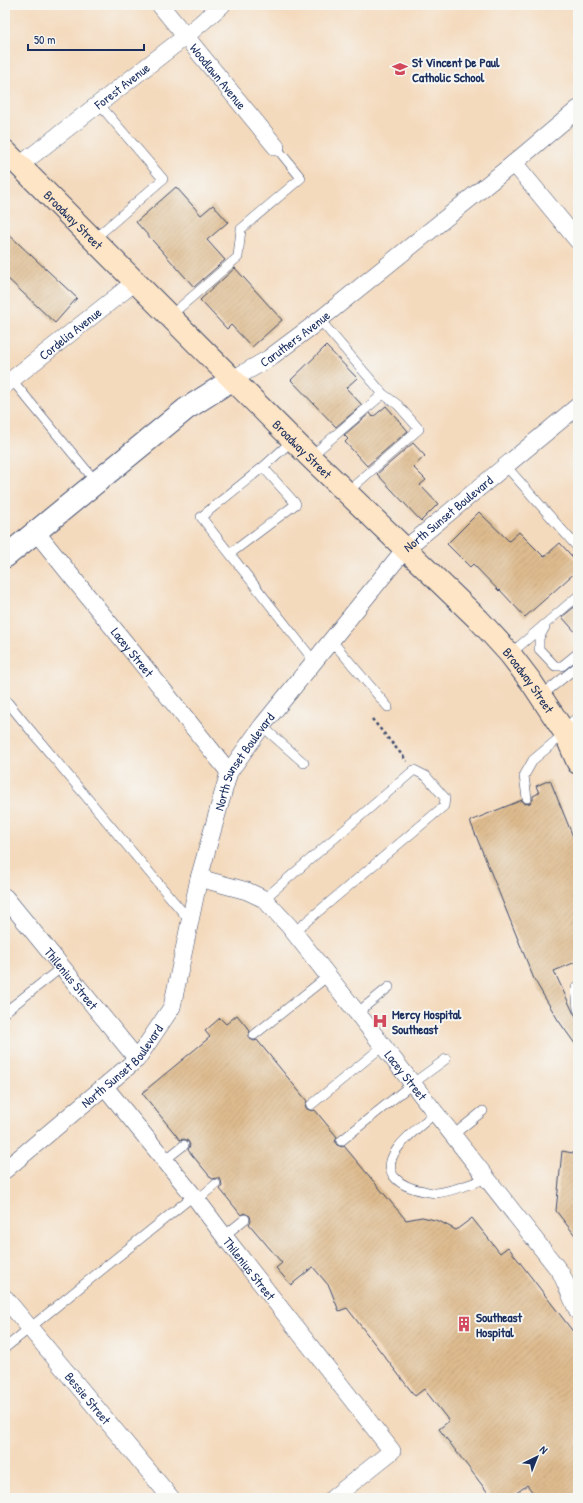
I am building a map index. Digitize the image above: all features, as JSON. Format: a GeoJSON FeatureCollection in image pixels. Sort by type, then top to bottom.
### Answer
{"type":"FeatureCollection","features":[{"type":"Feature","properties":{"kind":"main road","name":"Broadway Street"},"geometry":{"type":"LineString","coordinates":[[10,159],[170,316],[310,457],[479,620],[510,654],[541,696],[571,728],[578,763]]}},
{"type":"Feature","properties":{"kind":"street","name":"Woodlawn Avenue"},"geometry":{"type":"LineString","coordinates":[[160,5],[276,147]]}},
{"type":"Feature","properties":{"kind":"street","name":"Forest Avenue"},"geometry":{"type":"LineString","coordinates":[[10,159],[99,104],[186,36],[222,5]]}},
{"type":"Feature","properties":{"kind":"street","name":"Caruthers Avenue"},"geometry":{"type":"LineString","coordinates":[[5,557],[186,409],[232,379],[268,359],[320,320],[514,163],[578,109]]}},
{"type":"Feature","properties":{"kind":"street"},"geometry":{"type":"LineString","coordinates":[[514,163],[578,241]]}},
{"type":"Feature","properties":{"kind":"street","name":"Cordelia Avenue"},"geometry":{"type":"LineString","coordinates":[[8,383],[134,282]]}},
{"type":"Feature","properties":{"kind":"street","name":"North Sunset Boulevard"},"geometry":{"type":"LineString","coordinates":[[5,1170],[137,1059],[172,1007],[199,878],[229,772],[262,726],[405,549],[578,406]]}},
{"type":"Feature","properties":{"kind":"street","name":"Lacey Street"},"geometry":{"type":"LineString","coordinates":[[36,532],[229,772]]}},
{"type":"Feature","properties":{"kind":"street","name":"Lacey Street"},"geometry":{"type":"LineString","coordinates":[[199,878],[247,890],[264,899],[294,932],[561,1273],[578,1312]]}},
{"type":"Feature","properties":{"kind":"street","name":"Thilenius Street"},"geometry":{"type":"LineString","coordinates":[[5,897],[137,1059]]}},
{"type":"Feature","properties":{"kind":"street","name":"Thilenius Street"},"geometry":{"type":"LineString","coordinates":[[105,1087],[195,1198],[392,1451],[333,1498]]}},
{"type":"Feature","properties":{"kind":"street","name":"Bessie Street"},"geometry":{"type":"LineString","coordinates":[[5,1298],[171,1498]]}},
{"type":"Feature","properties":{"kind":"lane"},"geometry":{"type":"LineString","coordinates":[[93,240],[163,179],[99,104]]}},
{"type":"Feature","properties":{"kind":"lane"},"geometry":{"type":"LineString","coordinates":[[170,316],[238,257],[241,229],[301,178],[276,147]]}},
{"type":"Feature","properties":{"kind":"lane"},"geometry":{"type":"LineString","coordinates":[[320,320],[383,394],[398,405],[419,429],[347,493]]}},
{"type":"Feature","properties":{"kind":"lane"},"geometry":{"type":"LineString","coordinates":[[8,383],[97,483]]}},
{"type":"Feature","properties":{"kind":"lane"},"geometry":{"type":"LineString","coordinates":[[310,457],[383,394]]}},
{"type":"Feature","properties":{"kind":"lane"},"geometry":{"type":"LineString","coordinates":[[293,440],[263,467],[202,517],[314,660]]}},
{"type":"Feature","properties":{"kind":"lane"},"geometry":{"type":"LineString","coordinates":[[506,466],[578,548]]}},
{"type":"Feature","properties":{"kind":"lane"},"geometry":{"type":"LineString","coordinates":[[231,553],[296,504],[263,467]]}},
{"type":"Feature","properties":{"kind":"lane"},"geometry":{"type":"LineString","coordinates":[[510,654],[578,596]]}},
{"type":"Feature","properties":{"kind":"lane"},"geometry":{"type":"LineString","coordinates":[[548,622],[539,638],[539,649],[555,666],[562,666],[578,652]]}},
{"type":"Feature","properties":{"kind":"lane"},"geometry":{"type":"LineString","coordinates":[[331,640],[388,708]]}},
{"type":"Feature","properties":{"kind":"lane"},"geometry":{"type":"LineString","coordinates":[[541,696],[578,666]]}},
{"type":"Feature","properties":{"kind":"lane"},"geometry":{"type":"LineString","coordinates":[[5,699],[190,921]]}},
{"type":"Feature","properties":{"kind":"lane"},"geometry":{"type":"LineString","coordinates":[[262,726],[304,763]]}},
{"type":"Feature","properties":{"kind":"lane"},"geometry":{"type":"LineString","coordinates":[[527,798],[524,776],[534,760],[571,728]]}},
{"type":"Feature","properties":{"kind":"lane"},"geometry":{"type":"LineString","coordinates":[[264,899],[414,770],[426,776],[445,798],[444,806],[294,932]]}},
{"type":"Feature","properties":{"kind":"lane"},"geometry":{"type":"LineString","coordinates":[[5,1012],[62,967]]}},
{"type":"Feature","properties":{"kind":"lane"},"geometry":{"type":"LineString","coordinates":[[254,1035],[328,976]]}},
{"type":"Feature","properties":{"kind":"lane"},"geometry":{"type":"LineString","coordinates":[[578,986],[576,988],[578,1009]]}},
{"type":"Feature","properties":{"kind":"lane"},"geometry":{"type":"LineString","coordinates":[[357,1013],[389,987]]}},
{"type":"Feature","properties":{"kind":"lane"},"geometry":{"type":"LineString","coordinates":[[311,1105],[383,1046]]}},
{"type":"Feature","properties":{"kind":"lane"},"geometry":{"type":"LineString","coordinates":[[340,1141],[446,1059]]}},
{"type":"Feature","properties":{"kind":"lane"},"geometry":{"type":"LineString","coordinates":[[454,1136],[483,1111]]}},
{"type":"Feature","properties":{"kind":"lane"},"geometry":{"type":"LineString","coordinates":[[435,1112],[396,1150],[391,1163],[392,1175],[399,1183],[416,1190],[436,1193],[487,1178]]}},
{"type":"Feature","properties":{"kind":"lane"},"geometry":{"type":"LineString","coordinates":[[165,1160],[184,1145]]}},
{"type":"Feature","properties":{"kind":"lane"},"geometry":{"type":"LineString","coordinates":[[5,1348],[195,1198],[216,1184]]}},
{"type":"Feature","properties":{"kind":"lane"},"geometry":{"type":"LineString","coordinates":[[224,1236],[245,1219]]}},
{"type":"Feature","properties":{"kind":"path"},"geometry":{"type":"LineString","coordinates":[[372,719],[414,770]]}},
{"type":"Feature","properties":{"kind":"building"},"geometry":{"type":"Polygon","coordinates":[[[176,187],[201,215],[213,205],[228,222],[207,240],[225,260],[194,287],[136,222],[176,187]]]}},
{"type":"Feature","properties":{"kind":"building"},"geometry":{"type":"Polygon","coordinates":[[[5,231],[77,298],[55,323],[5,276],[5,231]]]}},
{"type":"Feature","properties":{"kind":"building"},"geometry":{"type":"Polygon","coordinates":[[[235,268],[282,320],[252,347],[231,325],[227,329],[200,300],[235,268]]]}},
{"type":"Feature","properties":{"kind":"building"},"geometry":{"type":"Polygon","coordinates":[[[326,346],[357,378],[346,388],[362,405],[336,427],[291,380],[326,346]]]}},
{"type":"Feature","properties":{"kind":"building"},"geometry":{"type":"Polygon","coordinates":[[[386,406],[408,431],[367,466],[345,442],[348,439],[344,435],[370,413],[373,417],[386,406]]]}},
{"type":"Feature","properties":{"kind":"building"},"geometry":{"type":"Polygon","coordinates":[[[413,443],[425,456],[413,467],[426,480],[420,485],[438,504],[421,521],[377,474],[413,443]]]}},
{"type":"Feature","properties":{"kind":"building"},"geometry":{"type":"Polygon","coordinates":[[[479,512],[509,541],[519,532],[544,557],[560,543],[578,563],[578,570],[525,617],[473,564],[470,567],[447,544],[479,512]]]}},
{"type":"Feature","properties":{"kind":"building"},"geometry":{"type":"Polygon","coordinates":[[[578,604],[578,635],[562,617],[578,604]]]}},
{"type":"Feature","properties":{"kind":"building"},"geometry":{"type":"Polygon","coordinates":[[[550,780],[578,849],[578,961],[554,971],[573,1012],[578,1019],[578,1048],[558,1020],[534,979],[470,821],[522,800],[525,804],[530,803],[533,800],[533,796],[539,793],[536,786],[550,780]]]}},
{"type":"Feature","properties":{"kind":"building","name":"Southeast Hospital"},"geometry":{"type":"Polygon","coordinates":[[[237,1015],[250,1031],[248,1036],[250,1039],[254,1041],[257,1040],[307,1101],[305,1106],[307,1109],[312,1111],[315,1110],[337,1137],[335,1142],[337,1145],[342,1147],[344,1146],[406,1220],[422,1217],[439,1221],[456,1230],[472,1218],[500,1253],[508,1247],[578,1338],[578,1498],[537,1498],[527,1485],[510,1498],[492,1498],[439,1429],[449,1421],[424,1389],[415,1396],[347,1308],[339,1311],[329,1286],[313,1267],[291,1285],[276,1268],[282,1263],[249,1224],[251,1221],[250,1216],[244,1213],[241,1215],[220,1189],[222,1186],[221,1180],[218,1178],[212,1179],[188,1150],[190,1145],[188,1141],[184,1139],[180,1140],[142,1093],[210,1037],[205,1031],[220,1018],[226,1024],[237,1015]]]}},
{"type":"Feature","properties":{"kind":"building"},"geometry":{"type":"Polygon","coordinates":[[[562,1151],[578,1154],[578,1239],[556,1211],[562,1151]]]}},
{"type":"Feature","properties":{"kind":"place","name":"St Vincent De Paul Catholic School"},"geometry":{"type":"Point","coordinates":[400,69]}},
{"type":"Feature","properties":{"kind":"place","name":"Mercy Hospital Southeast"},"geometry":{"type":"Point","coordinates":[380,1021]}},
{"type":"Feature","properties":{"kind":"place","name":"Southeast Hospital"},"geometry":{"type":"Point","coordinates":[464,1324]}}]}
